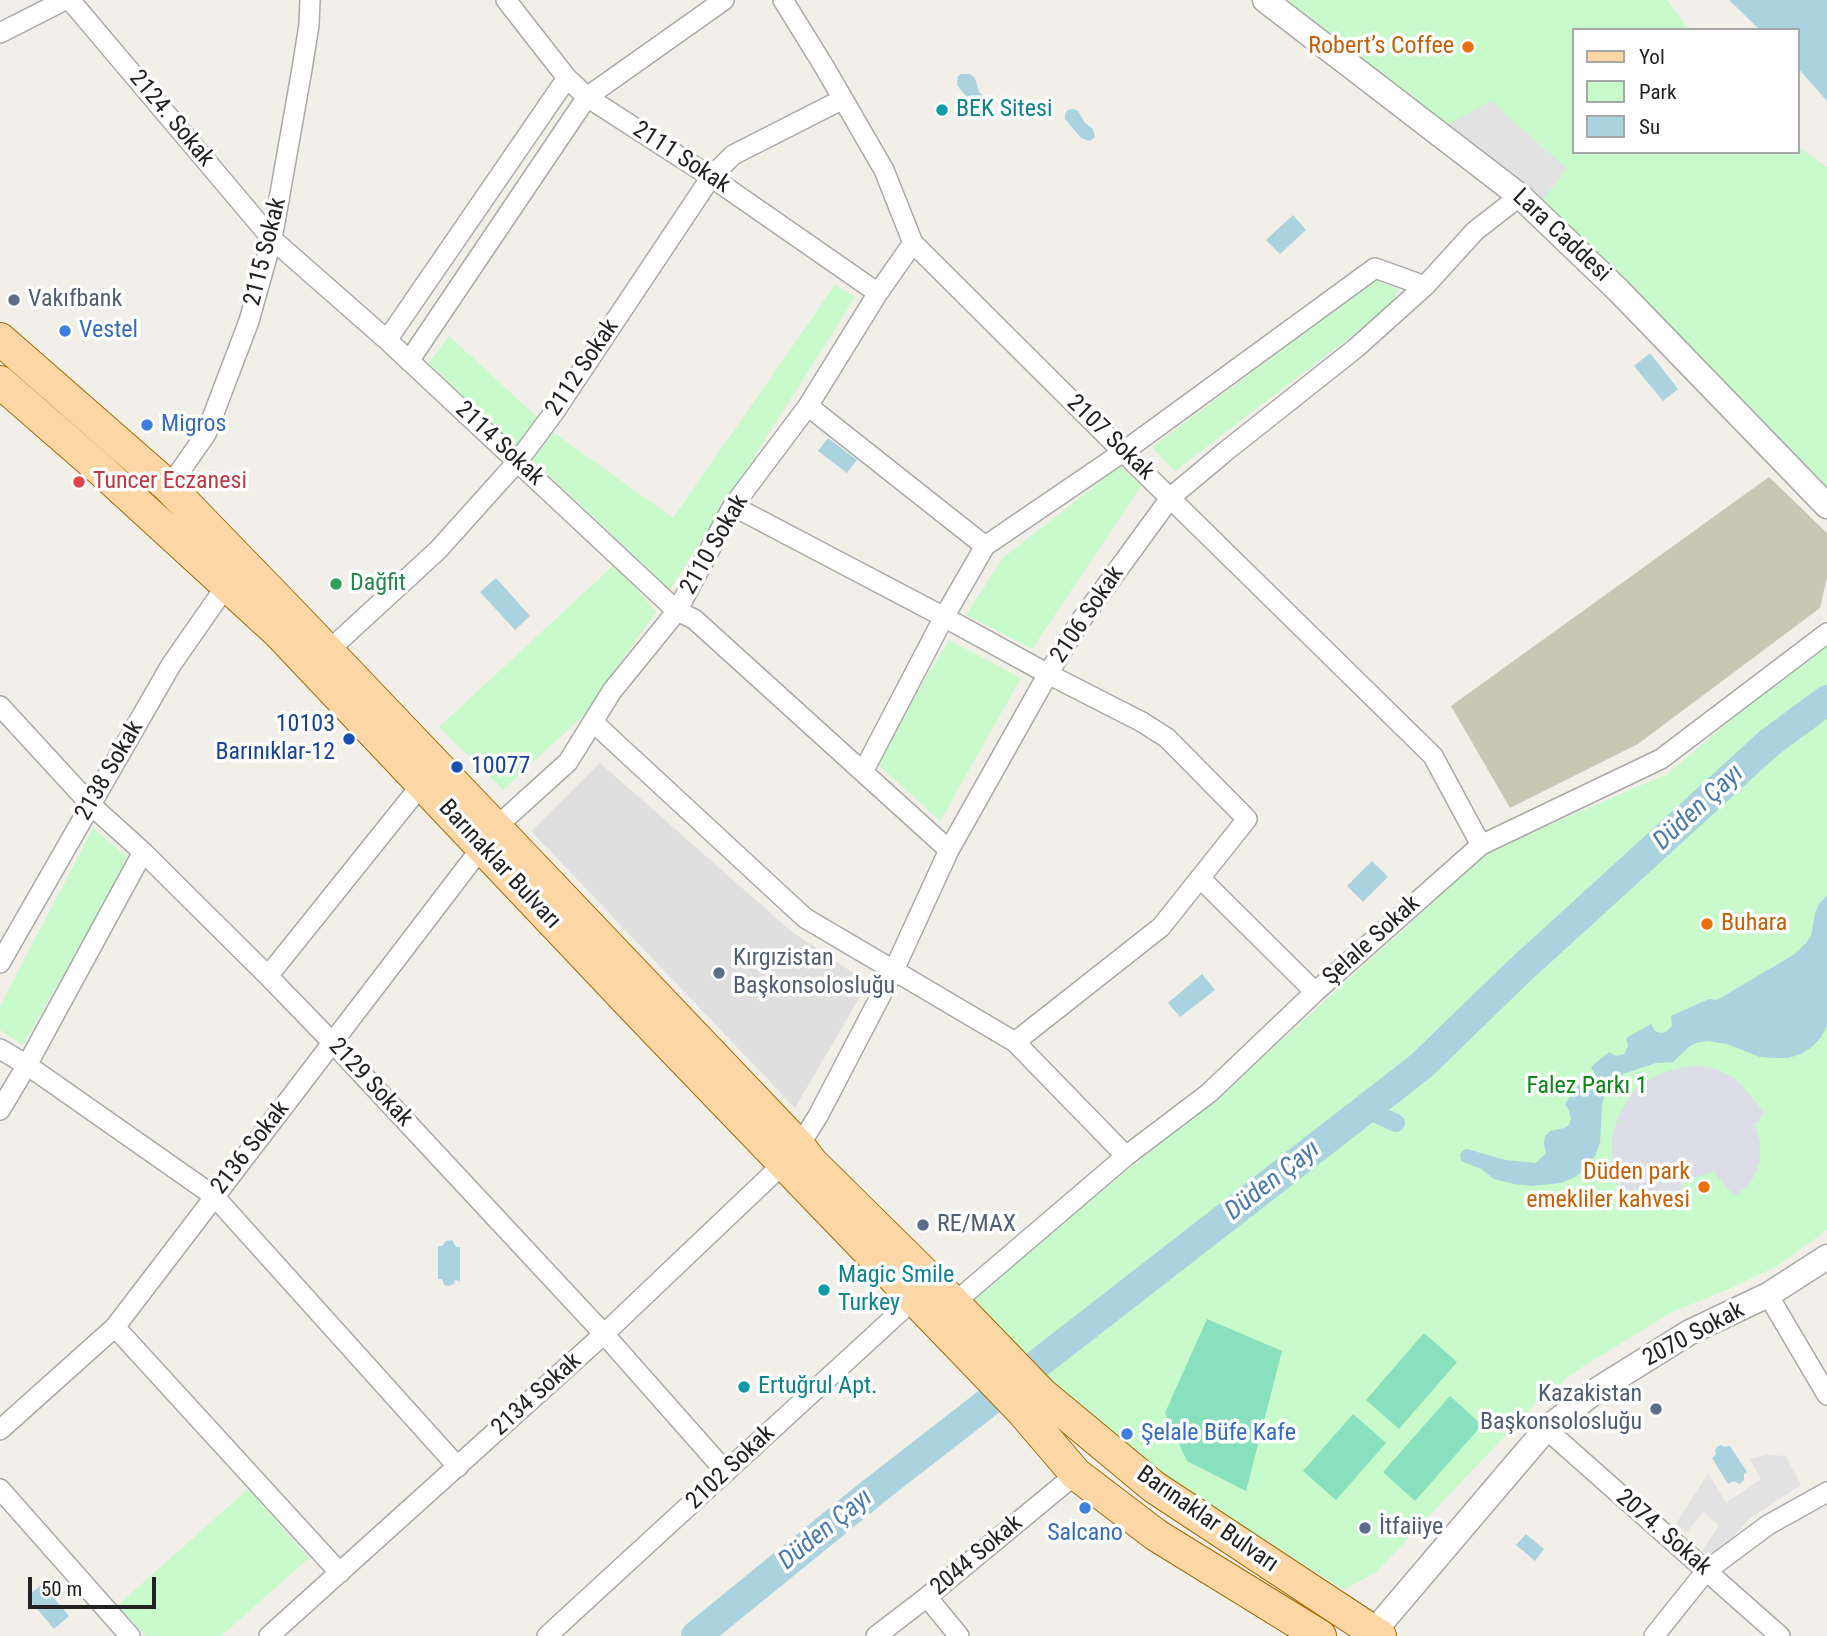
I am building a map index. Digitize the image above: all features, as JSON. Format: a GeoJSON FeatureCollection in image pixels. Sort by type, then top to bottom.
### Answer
{"type":"FeatureCollection","features":[{"type":"Feature","properties":{"kind":"main road","name":"Barınaklar Bulvarı"},"geometry":{"type":"LineString","coordinates":[[0,339],[169,486],[327,652],[488,838],[791,1155],[914,1299],[989,1359]]}},
{"type":"Feature","properties":{"kind":"main road","name":"Barınaklar Bulvarı"},"geometry":{"type":"LineString","coordinates":[[0,382],[226,583],[279,633],[422,784],[488,838]]}},
{"type":"Feature","properties":{"kind":"main road"},"geometry":{"type":"LineString","coordinates":[[791,1155],[812,1163],[954,1303],[989,1359],[1032,1403]]}},
{"type":"Feature","properties":{"kind":"main road","name":"Barınaklar Bulvarı"},"geometry":{"type":"LineString","coordinates":[[1032,1403],[1076,1474],[1156,1535],[1320,1636]]}},
{"type":"Feature","properties":{"kind":"main road","name":"Barınaklar Bulvarı"},"geometry":{"type":"LineString","coordinates":[[1032,1403],[1375,1635]]}},
{"type":"Feature","properties":{"kind":"street"},"geometry":{"type":"LineString","coordinates":[[0,33],[67,0]]}},
{"type":"Feature","properties":{"kind":"street","name":"2124. Sokak"},"geometry":{"type":"LineString","coordinates":[[67,0],[272,239],[387,340]]}},
{"type":"Feature","properties":{"kind":"street","name":"2115 Sokak"},"geometry":{"type":"LineString","coordinates":[[169,486],[206,434],[249,321],[272,239],[308,36],[310,0]]}},
{"type":"Feature","properties":{"kind":"street","name":"2111 Sokak"},"geometry":{"type":"LineString","coordinates":[[506,0],[567,78],[587,97],[711,177],[878,293]]}},
{"type":"Feature","properties":{"kind":"street"},"geometry":{"type":"LineString","coordinates":[[410,361],[587,97],[724,0]]}},
{"type":"Feature","properties":{"kind":"street","name":"2107 Sokak"},"geometry":{"type":"LineString","coordinates":[[783,0],[884,170],[914,243],[1433,755],[1481,845]]}},
{"type":"Feature","properties":{"kind":"street","name":"Lara Caddesi"},"geometry":{"type":"LineString","coordinates":[[1265,0],[1520,196],[1618,290],[1827,506]]}},
{"type":"Feature","properties":{"kind":"street"},"geometry":{"type":"LineString","coordinates":[[387,340],[567,78]]}},
{"type":"Feature","properties":{"kind":"street","name":"2112 Sokak"},"geometry":{"type":"LineString","coordinates":[[327,652],[438,550],[518,461],[555,411],[711,177],[733,155],[843,99]]}},
{"type":"Feature","properties":{"kind":"street","name":"2106 Sokak"},"geometry":{"type":"LineString","coordinates":[[791,1155],[818,1116],[894,970],[949,850],[1048,674],[1079,623],[1171,497],[1356,348],[1425,286],[1475,231],[1520,196]]}},
{"type":"Feature","properties":{"kind":"street","name":"2110 Sokak"},"geometry":{"type":"LineString","coordinates":[[488,838],[568,762],[612,691],[677,611],[733,506],[807,406],[878,293],[914,243]]}},
{"type":"Feature","properties":{"kind":"street"},"geometry":{"type":"LineString","coordinates":[[863,772],[944,617],[985,546],[1123,452],[1375,268],[1425,286]]}},
{"type":"Feature","properties":{"kind":"street","name":"2114 Sokak"},"geometry":{"type":"LineString","coordinates":[[387,340],[677,611],[694,619],[949,850]]}},
{"type":"Feature","properties":{"kind":"street"},"geometry":{"type":"LineString","coordinates":[[807,406],[985,546]]}},
{"type":"Feature","properties":{"kind":"street"},"geometry":{"type":"LineString","coordinates":[[733,506],[1142,722],[1167,738],[1247,819],[1161,927],[1015,1042]]}},
{"type":"Feature","properties":{"kind":"street","name":"2138 Sokak"},"geometry":{"type":"LineString","coordinates":[[0,963],[171,665],[226,583]]}},
{"type":"Feature","properties":{"kind":"street","name":"Şelale Sokak"},"geometry":{"type":"LineString","coordinates":[[954,1303],[1126,1156],[1209,1093],[1315,992],[1481,845],[1661,759],[1827,633]]}},
{"type":"Feature","properties":{"kind":"street","name":"2129 Sokak"},"geometry":{"type":"LineString","coordinates":[[0,706],[91,805],[143,852],[332,1042],[604,1334],[726,1472]]}},
{"type":"Feature","properties":{"kind":"street"},"geometry":{"type":"LineString","coordinates":[[593,722],[805,918],[1015,1042],[1126,1156]]}},
{"type":"Feature","properties":{"kind":"street"},"geometry":{"type":"LineString","coordinates":[[268,976],[422,784]]}},
{"type":"Feature","properties":{"kind":"street","name":"2136 Sokak"},"geometry":{"type":"LineString","coordinates":[[0,1430],[115,1328],[488,838]]}},
{"type":"Feature","properties":{"kind":"street"},"geometry":{"type":"LineString","coordinates":[[0,1111],[143,852]]}},
{"type":"Feature","properties":{"kind":"street"},"geometry":{"type":"LineString","coordinates":[[1200,878],[1315,992]]}},
{"type":"Feature","properties":{"kind":"street"},"geometry":{"type":"LineString","coordinates":[[0,1049],[214,1196],[458,1467]]}},
{"type":"Feature","properties":{"kind":"street","name":"2134 Sokak"},"geometry":{"type":"LineString","coordinates":[[269,1636],[604,1334],[791,1155]]}},
{"type":"Feature","properties":{"kind":"street","name":"2070 Sokak"},"geometry":{"type":"LineString","coordinates":[[1375,1635],[1546,1430],[1597,1390],[1690,1332],[1743,1309],[1827,1257]]}},
{"type":"Feature","properties":{"kind":"street"},"geometry":{"type":"LineString","coordinates":[[1768,1295],[1827,1395]]}},
{"type":"Feature","properties":{"kind":"street","name":"2102 Sokak"},"geometry":{"type":"LineString","coordinates":[[547,1636],[914,1299]]}},
{"type":"Feature","properties":{"kind":"street"},"geometry":{"type":"LineString","coordinates":[[115,1328],[340,1573]]}},
{"type":"Feature","properties":{"kind":"street","name":"2074. Sokak"},"geometry":{"type":"LineString","coordinates":[[1546,1430],[1780,1636]]}},
{"type":"Feature","properties":{"kind":"street","name":"2044 Sokak"},"geometry":{"type":"LineString","coordinates":[[876,1636],[1076,1474]]}},
{"type":"Feature","properties":{"kind":"street"},"geometry":{"type":"LineString","coordinates":[[0,1489],[130,1636]]}},
{"type":"Feature","properties":{"kind":"street"},"geometry":{"type":"LineString","coordinates":[[1654,1636],[1706,1571],[1768,1525],[1827,1492]]}},
{"type":"Feature","properties":{"kind":"street"},"geometry":{"type":"LineString","coordinates":[[927,1597],[959,1636]]}},
{"type":"Feature","properties":{"kind":"shaded area"},"geometry":{"type":"Polygon","coordinates":[[[1491,101],[1567,169],[1541,201],[1449,124],[1491,101]]]}},
{"type":"Feature","properties":{"kind":"shaded area"},"geometry":{"type":"Polygon","coordinates":[[[1769,477],[1827,533],[1827,577],[1820,608],[1638,744],[1510,808],[1451,706],[1769,477]]]}},
{"type":"Feature","properties":{"kind":"shaded area"},"geometry":{"type":"Polygon","coordinates":[[[600,763],[791,931],[868,983],[795,1108],[531,831],[600,763]]]}},
{"type":"Feature","properties":{"kind":"shaded area"},"geometry":{"type":"Polygon","coordinates":[[[1702,1066],[1719,1070],[1736,1079],[1764,1115],[1755,1124],[1760,1142],[1760,1159],[1756,1173],[1748,1185],[1734,1196],[1713,1171],[1697,1177],[1683,1177],[1678,1210],[1663,1205],[1641,1187],[1627,1198],[1612,1161],[1612,1137],[1619,1115],[1630,1095],[1646,1081],[1665,1072],[1702,1066]]]}},
{"type":"Feature","properties":{"kind":"shaded area"},"geometry":{"type":"Polygon","coordinates":[[[1767,1455],[1786,1456],[1801,1485],[1750,1518],[1711,1560],[1702,1551],[1719,1526],[1703,1512],[1686,1533],[1676,1524],[1708,1473],[1726,1503],[1761,1479],[1750,1459],[1767,1455]]]}},
{"type":"Feature","properties":{"kind":"green space"},"geometry":{"type":"Polygon","coordinates":[[[1288,0],[1667,0],[1688,28],[1572,28],[1572,154],[1799,154],[1799,147],[1827,167],[1827,491],[1549,210],[1288,0]]]}},
{"type":"Feature","properties":{"kind":"green space"},"geometry":{"type":"Polygon","coordinates":[[[1375,280],[1399,289],[1388,308],[1175,471],[1152,447],[1375,280]]]}},
{"type":"Feature","properties":{"kind":"green space"},"geometry":{"type":"Polygon","coordinates":[[[835,285],[855,297],[670,590],[533,460],[553,432],[673,518],[835,285]]]}},
{"type":"Feature","properties":{"kind":"green space"},"geometry":{"type":"Polygon","coordinates":[[[449,336],[538,418],[516,447],[429,363],[449,336]]]}},
{"type":"Feature","properties":{"kind":"green space"},"geometry":{"type":"Polygon","coordinates":[[[1120,466],[1141,486],[1032,649],[966,615],[1003,558],[1120,466]]]}},
{"type":"Feature","properties":{"kind":"green space"},"geometry":{"type":"Polygon","coordinates":[[[615,564],[656,612],[584,715],[503,790],[439,727],[615,564]]]}},
{"type":"Feature","properties":{"kind":"green space","name":"Falez Parkı 1"},"geometry":{"type":"Polygon","coordinates":[[[1827,639],[1827,1230],[1779,1265],[1672,1312],[1579,1369],[1538,1401],[1376,1572],[1344,1590],[1156,1472],[1075,1405],[970,1298],[1230,1087],[1491,850],[1667,774],[1827,639]]]}},
{"type":"Feature","properties":{"kind":"green space"},"geometry":{"type":"Polygon","coordinates":[[[949,640],[1021,678],[940,821],[875,762],[949,640]]]}},
{"type":"Feature","properties":{"kind":"green space"},"geometry":{"type":"Polygon","coordinates":[[[93,828],[129,859],[23,1045],[0,1030],[0,1006],[93,828]]]}},
{"type":"Feature","properties":{"kind":"green space"},"geometry":{"type":"Polygon","coordinates":[[[1207,1319],[1282,1351],[1246,1491],[1187,1461],[1165,1413],[1207,1319]]]}},
{"type":"Feature","properties":{"kind":"green space"},"geometry":{"type":"Polygon","coordinates":[[[1424,1333],[1457,1362],[1399,1429],[1366,1400],[1424,1333]]]}},
{"type":"Feature","properties":{"kind":"green space"},"geometry":{"type":"Polygon","coordinates":[[[1450,1396],[1482,1425],[1415,1501],[1383,1472],[1450,1396]]]}},
{"type":"Feature","properties":{"kind":"green space"},"geometry":{"type":"Polygon","coordinates":[[[1353,1414],[1386,1443],[1336,1500],[1303,1471],[1353,1414]]]}},
{"type":"Feature","properties":{"kind":"green space"},"geometry":{"type":"Polygon","coordinates":[[[248,1489],[309,1558],[221,1636],[145,1636],[118,1605],[248,1489]]]}},
{"type":"Feature","properties":{"kind":"water"},"geometry":{"type":"Polygon","coordinates":[[[1729,0],[1827,0],[1827,101],[1799,69],[1799,28],[1758,28],[1729,0]]]}},
{"type":"Feature","properties":{"kind":"water"},"geometry":{"type":"Polygon","coordinates":[[[970,74],[975,78],[979,92],[989,101],[984,111],[977,110],[957,85],[958,76],[970,74]]]}},
{"type":"Feature","properties":{"kind":"water"},"geometry":{"type":"Polygon","coordinates":[[[1068,110],[1078,111],[1085,123],[1093,129],[1095,137],[1090,141],[1081,138],[1065,119],[1068,110]]]}},
{"type":"Feature","properties":{"kind":"water"},"geometry":{"type":"Polygon","coordinates":[[[1293,215],[1306,230],[1280,254],[1266,240],[1293,215]]]}},
{"type":"Feature","properties":{"kind":"water"},"geometry":{"type":"Polygon","coordinates":[[[1650,353],[1678,389],[1663,401],[1634,366],[1650,353]]]}},
{"type":"Feature","properties":{"kind":"water"},"geometry":{"type":"Polygon","coordinates":[[[828,438],[857,460],[847,473],[818,451],[828,438]]]}},
{"type":"Feature","properties":{"kind":"water"},"geometry":{"type":"Polygon","coordinates":[[[496,578],[530,616],[515,630],[480,592],[496,578]]]}},
{"type":"Feature","properties":{"kind":"water"},"geometry":{"type":"Polygon","coordinates":[[[1372,861],[1388,877],[1363,902],[1347,886],[1372,861]]]}},
{"type":"Feature","properties":{"kind":"water"},"geometry":{"type":"Polygon","coordinates":[[[1827,896],[1827,1026],[1812,1047],[1788,1058],[1774,1058],[1760,1057],[1727,1044],[1707,1041],[1690,1046],[1673,1062],[1656,1063],[1623,1074],[1606,1089],[1602,1105],[1600,1143],[1595,1156],[1575,1177],[1561,1183],[1532,1186],[1514,1184],[1494,1179],[1481,1169],[1461,1161],[1460,1154],[1467,1149],[1505,1160],[1536,1163],[1546,1153],[1545,1136],[1550,1131],[1569,1125],[1571,1118],[1565,1104],[1578,1085],[1586,1087],[1593,1083],[1595,1074],[1591,1067],[1609,1052],[1616,1056],[1624,1054],[1628,1046],[1626,1038],[1651,1024],[1655,1031],[1666,1032],[1672,1026],[1671,1016],[1709,999],[1717,1000],[1793,955],[1811,936],[1815,913],[1827,896]]]}},
{"type":"Feature","properties":{"kind":"water"},"geometry":{"type":"Polygon","coordinates":[[[1202,974],[1215,990],[1180,1017],[1168,1003],[1202,974]]]}},
{"type":"Feature","properties":{"kind":"water"},"geometry":{"type":"Polygon","coordinates":[[[452,1240],[456,1247],[460,1247],[460,1281],[455,1280],[454,1284],[449,1286],[444,1285],[442,1279],[438,1279],[438,1246],[452,1240]]]}},
{"type":"Feature","properties":{"kind":"water"},"geometry":{"type":"Polygon","coordinates":[[[1730,1446],[1747,1472],[1740,1484],[1733,1481],[1728,1484],[1712,1458],[1717,1447],[1730,1446]]]}},
{"type":"Feature","properties":{"kind":"water"},"geometry":{"type":"Polygon","coordinates":[[[1526,1534],[1544,1549],[1535,1561],[1516,1545],[1526,1534]]]}},
{"type":"Feature","properties":{"kind":"water"},"geometry":{"type":"Polygon","coordinates":[[[42,1584],[69,1616],[54,1629],[27,1597],[42,1584]]]}},
{"type":"Feature","properties":{"kind":"waterway","name":"Düden Çayı"},"geometry":{"type":"LineString","coordinates":[[696,1636],[874,1491],[1421,1066],[1518,972],[1769,743],[1827,700]]}},
{"type":"Feature","properties":{"kind":"waterway"},"geometry":{"type":"LineString","coordinates":[[1365,1109],[1396,1123]]}},
{"type":"Feature","properties":{"kind":"place","name":"Robert’s Coffee"},"geometry":{"type":"Point","coordinates":[1468,47]}},
{"type":"Feature","properties":{"kind":"place","name":"BEK Sitesi"},"geometry":{"type":"Point","coordinates":[942,110]}},
{"type":"Feature","properties":{"kind":"place","name":"Vakıfbank"},"geometry":{"type":"Point","coordinates":[14,300]}},
{"type":"Feature","properties":{"kind":"place","name":"Vestel"},"geometry":{"type":"Point","coordinates":[65,331]}},
{"type":"Feature","properties":{"kind":"place","name":"Migros"},"geometry":{"type":"Point","coordinates":[147,425]}},
{"type":"Feature","properties":{"kind":"place","name":"Tuncer Eczanesi"},"geometry":{"type":"Point","coordinates":[79,482]}},
{"type":"Feature","properties":{"kind":"place","name":"Dağfit"},"geometry":{"type":"Point","coordinates":[336,584]}},
{"type":"Feature","properties":{"kind":"place","name":"10103 Barınıklar-12"},"geometry":{"type":"Point","coordinates":[349,739]}},
{"type":"Feature","properties":{"kind":"place","name":"10077"},"geometry":{"type":"Point","coordinates":[457,767]}},
{"type":"Feature","properties":{"kind":"place","name":"Buhara"},"geometry":{"type":"Point","coordinates":[1707,924]}},
{"type":"Feature","properties":{"kind":"place","name":"Kırgızistan Başkonsolosluğu"},"geometry":{"type":"Point","coordinates":[719,973]}},
{"type":"Feature","properties":{"kind":"place","name":"Düden park emekliler kahvesi"},"geometry":{"type":"Point","coordinates":[1704,1187]}},
{"type":"Feature","properties":{"kind":"place","name":"RE/MAX"},"geometry":{"type":"Point","coordinates":[923,1225]}},
{"type":"Feature","properties":{"kind":"place","name":"Magic Smile Turkey"},"geometry":{"type":"Point","coordinates":[824,1290]}},
{"type":"Feature","properties":{"kind":"place","name":"Ertuğrul Apt."},"geometry":{"type":"Point","coordinates":[744,1387]}},
{"type":"Feature","properties":{"kind":"place","name":"Kazakistan Başkonsolosluğu"},"geometry":{"type":"Point","coordinates":[1656,1409]}},
{"type":"Feature","properties":{"kind":"place","name":"Şelale Büfe Kafe"},"geometry":{"type":"Point","coordinates":[1127,1434]}},
{"type":"Feature","properties":{"kind":"place","name":"Salcano"},"geometry":{"type":"Point","coordinates":[1085,1508]}},
{"type":"Feature","properties":{"kind":"place","name":"İtfaiiye"},"geometry":{"type":"Point","coordinates":[1365,1528]}}]}
